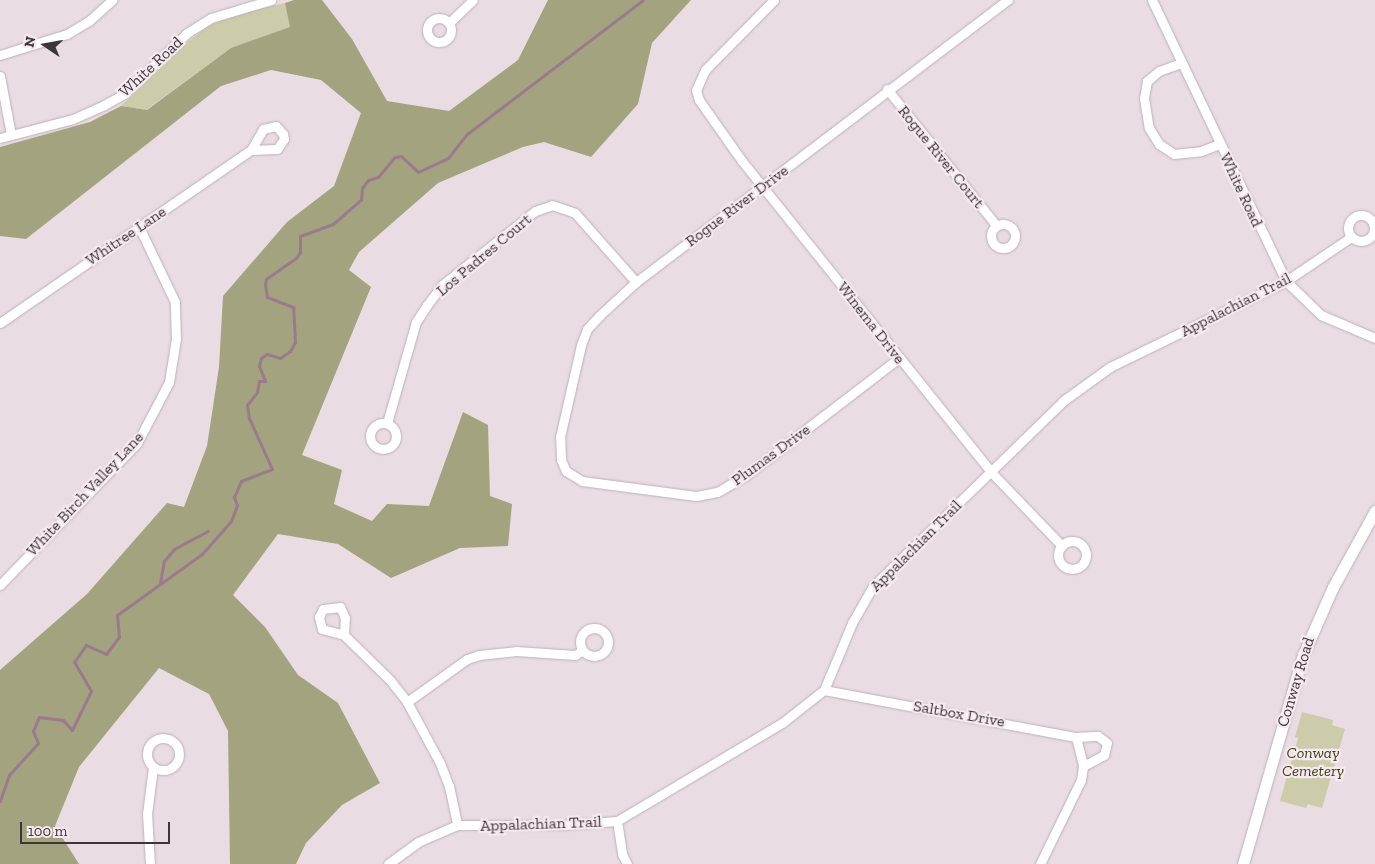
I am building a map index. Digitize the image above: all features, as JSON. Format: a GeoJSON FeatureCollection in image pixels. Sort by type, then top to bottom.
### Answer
{"type":"FeatureCollection","features":[{"type":"Feature","properties":{"kind":"street"},"geometry":{"type":"LineString","coordinates":[[0,55],[72,32],[112,0]]}},
{"type":"Feature","properties":{"kind":"street","name":"White Road"},"geometry":{"type":"LineString","coordinates":[[0,138],[73,119],[104,105],[124,94],[187,33],[211,18],[270,0]]}},
{"type":"Feature","properties":{"kind":"street"},"geometry":{"type":"LineString","coordinates":[[449,24],[473,0]]}},
{"type":"Feature","properties":{"kind":"street","name":"Winema Drive"},"geometry":{"type":"LineString","coordinates":[[774,0],[705,70],[696,90],[699,100],[763,186],[992,473],[1062,546]]}},
{"type":"Feature","properties":{"kind":"street","name":"White Road"},"geometry":{"type":"LineString","coordinates":[[1152,0],[1219,144],[1286,281],[1321,315],[1375,338]]}},
{"type":"Feature","properties":{"kind":"street","name":"Rogue River Drive"},"geometry":{"type":"LineString","coordinates":[[566,471],[561,460],[560,437],[581,345],[587,329],[636,282],[1003,1]]}},
{"type":"Feature","properties":{"kind":"street"},"geometry":{"type":"LineString","coordinates":[[1181,63],[1159,71],[1147,81],[1144,98],[1149,128],[1159,144],[1174,154],[1202,151],[1219,144]]}},
{"type":"Feature","properties":{"kind":"street"},"geometry":{"type":"LineString","coordinates":[[0,76],[11,135]]}},
{"type":"Feature","properties":{"kind":"street","name":"Rogue River Court"},"geometry":{"type":"LineString","coordinates":[[887,90],[996,226]]}},
{"type":"Feature","properties":{"kind":"street","name":"Whitree Lane"},"geometry":{"type":"LineString","coordinates":[[0,322],[252,150]]}},
{"type":"Feature","properties":{"kind":"street","name":"Los Padres Court"},"geometry":{"type":"LineString","coordinates":[[388,423],[416,322],[427,305],[442,285],[535,211],[552,205],[576,213],[636,282]]}},
{"type":"Feature","properties":{"kind":"street","name":"White Birch Valley Lane"},"geometry":{"type":"LineString","coordinates":[[0,585],[137,442],[169,382],[176,339],[175,302],[139,227]]}},
{"type":"Feature","properties":{"kind":"street","name":"Appalachian Trail"},"geometry":{"type":"LineString","coordinates":[[388,864],[418,842],[457,826],[562,825],[617,820],[782,723],[824,690],[852,623],[873,586],[992,473],[1063,401],[1110,367],[1286,281],[1351,237]]}},
{"type":"Feature","properties":{"kind":"street","name":"Plumas Drive"},"geometry":{"type":"LineString","coordinates":[[566,471],[582,481],[601,484],[696,496],[716,492],[745,476],[899,358]]}},
{"type":"Feature","properties":{"kind":"street","name":"Conway Road"},"geometry":{"type":"LineString","coordinates":[[1243,864],[1312,631],[1375,511]]}},
{"type":"Feature","properties":{"kind":"street"},"geometry":{"type":"LineString","coordinates":[[344,635],[390,680],[407,702],[440,763],[449,786],[457,826]]}},
{"type":"Feature","properties":{"kind":"street"},"geometry":{"type":"LineString","coordinates":[[407,702],[467,659],[479,655],[516,651],[575,655],[583,650]]}},
{"type":"Feature","properties":{"kind":"street","name":"Saltbox Drive"},"geometry":{"type":"LineString","coordinates":[[824,690],[1076,737],[1098,736],[1107,743],[1104,755],[1083,766]]}},
{"type":"Feature","properties":{"kind":"street"},"geometry":{"type":"LineString","coordinates":[[1040,864],[1081,780],[1082,754],[1076,737]]}},
{"type":"Feature","properties":{"kind":"street"},"geometry":{"type":"LineString","coordinates":[[150,864],[147,814],[153,767]]}},
{"type":"Feature","properties":{"kind":"street"},"geometry":{"type":"LineString","coordinates":[[617,820],[622,854],[627,864]]}},
{"type":"Feature","properties":{"kind":"green space"},"geometry":{"type":"Polygon","coordinates":[[[294,0],[322,0],[352,39],[387,101],[449,111],[518,60],[548,0],[691,0],[652,43],[638,104],[591,157],[544,142],[523,147],[438,183],[359,252],[349,270],[371,287],[302,455],[342,470],[334,504],[372,521],[387,504],[429,506],[463,412],[488,425],[490,496],[512,504],[508,546],[460,548],[391,578],[338,544],[278,534],[233,595],[265,627],[298,675],[338,703],[380,783],[342,805],[306,843],[296,864],[230,864],[228,731],[209,694],[159,668],[79,767],[55,826],[79,864],[0,864],[0,670],[87,594],[167,503],[184,507],[207,446],[219,367],[223,296],[287,222],[334,186],[361,113],[321,80],[271,70],[221,86],[26,239],[0,236],[0,147],[90,122],[121,106],[147,110],[231,48],[290,27],[285,3],[294,0]]]}},
{"type":"Feature","properties":{"kind":"green space"},"geometry":{"type":"Polygon","coordinates":[[[285,3],[291,27],[231,48],[146,110],[121,106],[185,44],[207,27],[229,16],[285,3]]]}},
{"type":"Feature","properties":{"kind":"green space","name":"Conway Cemetery"},"geometry":{"type":"Polygon","coordinates":[[[1302,712],[1333,720],[1332,725],[1345,729],[1322,808],[1308,804],[1306,808],[1280,801],[1298,738],[1295,737],[1302,712]]]}},
{"type":"Feature","properties":{"kind":"waterway"},"geometry":{"type":"LineString","coordinates":[[0,801],[9,775],[38,743],[33,731],[39,717],[63,720],[72,730],[91,691],[74,662],[86,645],[106,654],[119,637],[117,615],[202,554],[231,521],[237,505],[234,497],[241,481],[272,469],[249,418],[247,405],[257,392],[259,381],[265,381],[259,366],[261,358],[267,354],[280,358],[290,351],[295,342],[293,307],[267,297],[265,284],[266,279],[296,258],[300,252],[300,236],[333,224],[361,200],[362,188],[368,180],[378,177],[395,157],[401,156],[418,172],[448,158],[467,134],[643,0]]}},
{"type":"Feature","properties":{"kind":"waterway"},"geometry":{"type":"LineString","coordinates":[[160,583],[164,561],[174,549],[208,531]]}}]}
